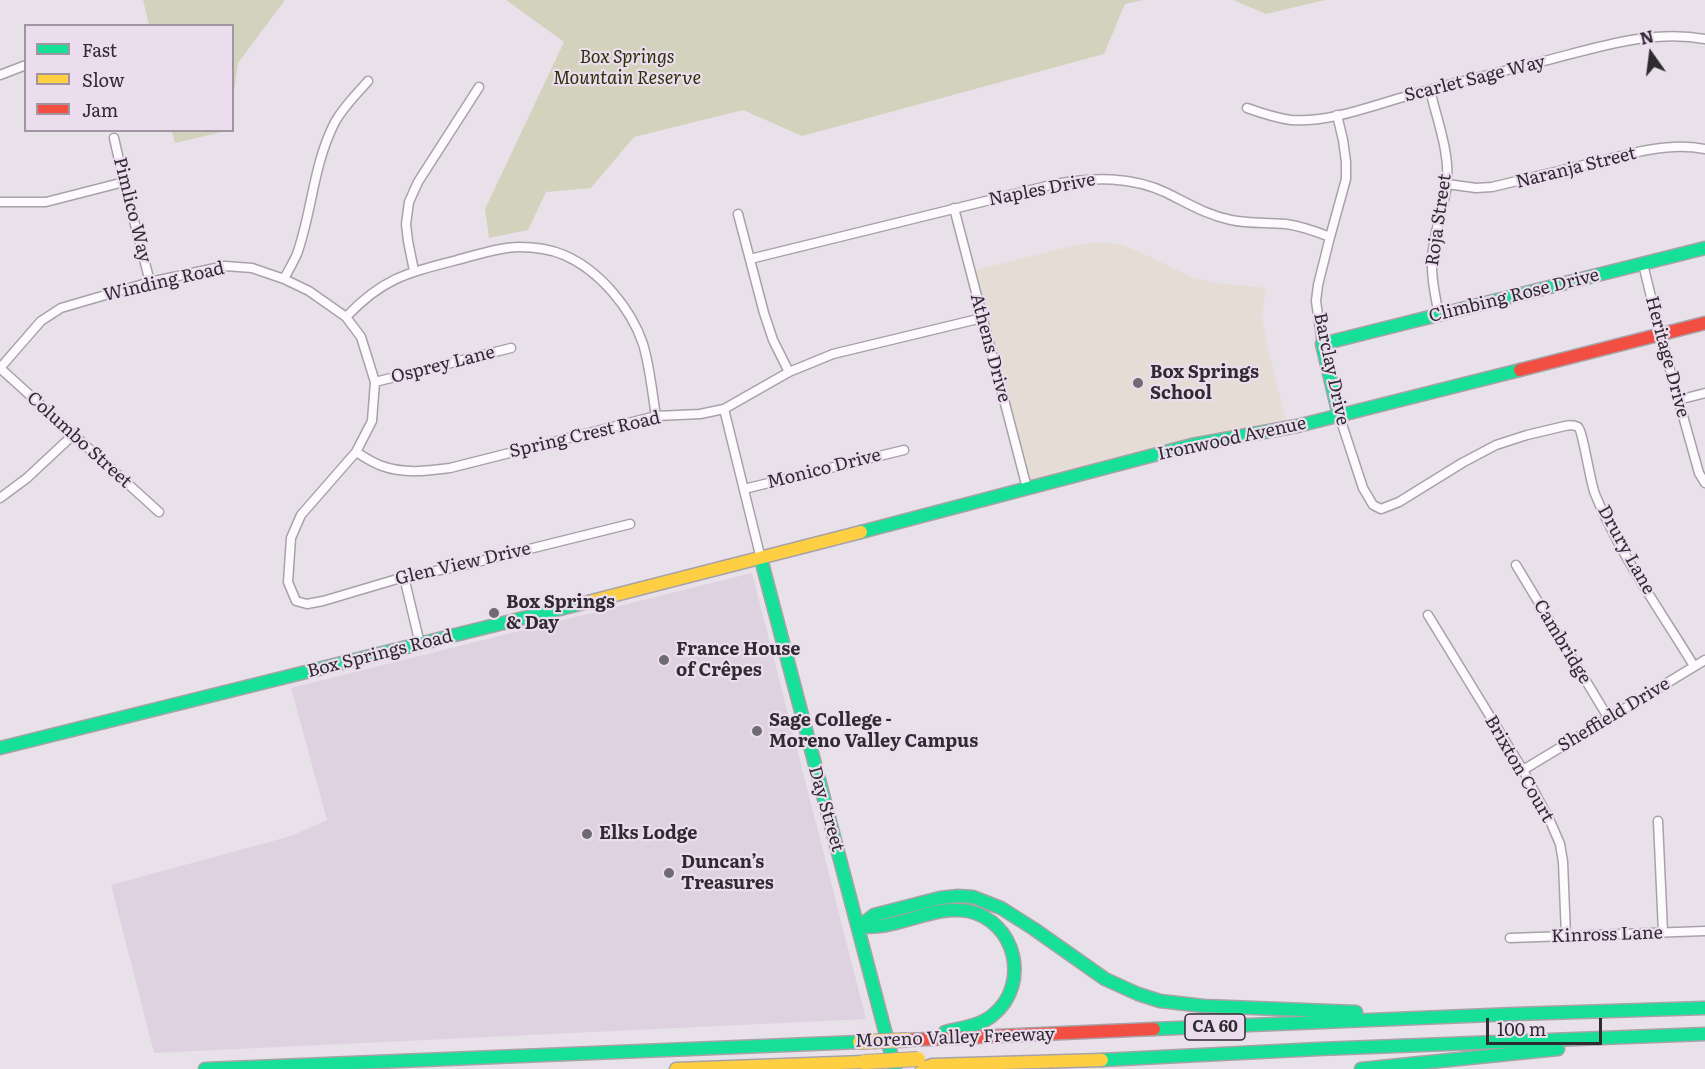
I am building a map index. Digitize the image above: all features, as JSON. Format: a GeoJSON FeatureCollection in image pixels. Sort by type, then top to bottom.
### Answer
{"type":"FeatureCollection","features":[{"type":"Feature","properties":{"kind":"main road","name":"Climbing Rose Drive"},"geometry":{"type":"LineString","coordinates":[[1322,344],[1705,248]]}},
{"type":"Feature","properties":{"kind":"main road","name":"Ironwood Avenue"},"geometry":{"type":"LineString","coordinates":[[761,560],[1192,445],[1297,426],[1705,323]]}},
{"type":"Feature","properties":{"kind":"main road","name":"Barclay Drive"},"geometry":{"type":"LineString","coordinates":[[1322,344],[1339,415]]}},
{"type":"Feature","properties":{"kind":"main road","name":"Box Springs Road"},"geometry":{"type":"LineString","coordinates":[[0,748],[761,560]]}},
{"type":"Feature","properties":{"kind":"main road","name":"Day Street"},"geometry":{"type":"LineString","coordinates":[[761,560],[895,1069]]}},
{"type":"Feature","properties":{"kind":"main road"},"geometry":{"type":"LineString","coordinates":[[859,927],[874,915],[940,898],[973,897],[1001,908],[1034,928],[1105,979],[1138,994],[1160,1000],[1204,1006],[1392,1014],[1515,1014]]}},
{"type":"Feature","properties":{"kind":"main road"},"geometry":{"type":"LineString","coordinates":[[859,927],[878,927],[957,910],[983,916],[994,922],[1011,945],[1015,967],[1014,984],[998,1011],[987,1019],[972,1025],[912,1040]]}},
{"type":"Feature","properties":{"kind":"main road","name":"Moreno Valley Freeway"},"geometry":{"type":"LineString","coordinates":[[205,1069],[1705,1008]]}},
{"type":"Feature","properties":{"kind":"main road","name":"Moreno Valley Freeway"},"geometry":{"type":"LineString","coordinates":[[676,1069],[864,1062],[924,1065],[1101,1060],[1705,1034]]}},
{"type":"Feature","properties":{"kind":"main road"},"geometry":{"type":"LineString","coordinates":[[1360,1069],[1686,1035]]}},
{"type":"Feature","properties":{"kind":"street","name":"Scarlet Sage Way"},"geometry":{"type":"LineString","coordinates":[[1247,108],[1268,116],[1293,120],[1315,119],[1620,42],[1676,35],[1705,39]]}},
{"type":"Feature","properties":{"kind":"street"},"geometry":{"type":"LineString","coordinates":[[0,75],[24,66]]}},
{"type":"Feature","properties":{"kind":"street"},"geometry":{"type":"LineString","coordinates":[[284,279],[296,257],[316,171],[331,131],[344,108],[368,81]]}},
{"type":"Feature","properties":{"kind":"street"},"geometry":{"type":"LineString","coordinates":[[414,272],[406,224],[409,202],[418,182],[479,87]]}},
{"type":"Feature","properties":{"kind":"street","name":"Roja Street"},"geometry":{"type":"LineString","coordinates":[[1430,90],[1446,153],[1447,184],[1433,242],[1431,262],[1439,315]]}},
{"type":"Feature","properties":{"kind":"street","name":"Barclay Drive"},"geometry":{"type":"LineString","coordinates":[[1322,344],[1316,301],[1318,285],[1346,179],[1343,140],[1336,115]]}},
{"type":"Feature","properties":{"kind":"street","name":"Pimlico Way"},"geometry":{"type":"LineString","coordinates":[[114,138],[150,282]]}},
{"type":"Feature","properties":{"kind":"street","name":"Naranja Street"},"geometry":{"type":"LineString","coordinates":[[1447,184],[1492,188],[1642,151],[1688,146],[1705,149]]}},
{"type":"Feature","properties":{"kind":"street","name":"Naples Drive"},"geometry":{"type":"LineString","coordinates":[[750,258],[1055,184],[1101,178],[1146,184],[1209,215],[1232,220],[1303,227],[1329,237]]}},
{"type":"Feature","properties":{"kind":"street"},"geometry":{"type":"LineString","coordinates":[[0,202],[23,204],[46,202],[124,182]]}},
{"type":"Feature","properties":{"kind":"street","name":"Athens Drive"},"geometry":{"type":"LineString","coordinates":[[954,208],[1027,488]]}},
{"type":"Feature","properties":{"kind":"street"},"geometry":{"type":"LineString","coordinates":[[738,214],[764,313],[773,340],[789,372]]}},
{"type":"Feature","properties":{"kind":"street"},"geometry":{"type":"LineString","coordinates":[[346,317],[375,290],[393,279],[414,272],[517,247],[542,248],[563,254],[584,266],[623,304],[636,326],[643,346],[656,416]]}},
{"type":"Feature","properties":{"kind":"street","name":"Heritage Drive"},"geometry":{"type":"LineString","coordinates":[[1643,264],[1678,400],[1699,473],[1705,483]]}},
{"type":"Feature","properties":{"kind":"street","name":"Winding Road"},"geometry":{"type":"LineString","coordinates":[[0,368],[41,321],[61,308],[150,282],[225,266],[252,268],[284,279],[309,291],[346,317],[361,337],[375,382],[372,421],[356,452],[301,515],[291,538],[288,582],[296,601]]}},
{"type":"Feature","properties":{"kind":"street","name":"Spring Crest Road"},"geometry":{"type":"LineString","coordinates":[[356,452],[380,466],[397,471],[421,472],[450,468],[656,416],[700,414],[723,409],[789,372],[833,354],[982,318]]}},
{"type":"Feature","properties":{"kind":"street","name":"Osprey Lane"},"geometry":{"type":"LineString","coordinates":[[375,382],[512,348]]}},
{"type":"Feature","properties":{"kind":"street","name":"Columbo Street"},"geometry":{"type":"LineString","coordinates":[[0,368],[159,512]]}},
{"type":"Feature","properties":{"kind":"street"},"geometry":{"type":"LineString","coordinates":[[1678,400],[1705,393]]}},
{"type":"Feature","properties":{"kind":"street","name":"Day Street"},"geometry":{"type":"LineString","coordinates":[[723,409],[761,560]]}},
{"type":"Feature","properties":{"kind":"street","name":"Barclay Drive"},"geometry":{"type":"LineString","coordinates":[[1339,415],[1363,488],[1373,505],[1381,508],[1399,502],[1496,445],[1565,426],[1577,427]]}},
{"type":"Feature","properties":{"kind":"street","name":"Drury Lane"},"geometry":{"type":"LineString","coordinates":[[1577,427],[1582,432],[1588,469],[1602,511],[1694,666]]}},
{"type":"Feature","properties":{"kind":"street"},"geometry":{"type":"LineString","coordinates":[[0,498],[27,478],[73,435]]}},
{"type":"Feature","properties":{"kind":"street","name":"Monico Drive"},"geometry":{"type":"LineString","coordinates":[[744,489],[904,450]]}},
{"type":"Feature","properties":{"kind":"street","name":"Glen View Drive"},"geometry":{"type":"LineString","coordinates":[[296,601],[307,604],[323,602],[404,577],[461,566],[630,524]]}},
{"type":"Feature","properties":{"kind":"street","name":"Cambridge"},"geometry":{"type":"LineString","coordinates":[[1516,565],[1609,719]]}},
{"type":"Feature","properties":{"kind":"street"},"geometry":{"type":"LineString","coordinates":[[404,577],[420,644]]}},
{"type":"Feature","properties":{"kind":"street","name":"Brixton Court"},"geometry":{"type":"LineString","coordinates":[[1428,615],[1523,770],[1551,823],[1560,844],[1563,862],[1566,936]]}},
{"type":"Feature","properties":{"kind":"street","name":"Sheffield Drive"},"geometry":{"type":"LineString","coordinates":[[1523,770],[1705,660]]}},
{"type":"Feature","properties":{"kind":"street"},"geometry":{"type":"LineString","coordinates":[[1658,821],[1663,932]]}},
{"type":"Feature","properties":{"kind":"street","name":"Kinross Lane"},"geometry":{"type":"LineString","coordinates":[[1510,938],[1705,931]]}},
{"type":"Feature","properties":{"kind":"shaded area","name":"Box Springs School"},"geometry":{"type":"Polygon","coordinates":[[[1099,242],[1122,245],[1191,277],[1217,283],[1266,288],[1262,315],[1287,426],[1028,485],[972,271],[1072,246],[1099,242]]]}},
{"type":"Feature","properties":{"kind":"shaded area"},"geometry":{"type":"Polygon","coordinates":[[[752,573],[866,1019],[154,1053],[111,885],[291,836],[327,820],[291,688],[752,573]]]}},
{"type":"Feature","properties":{"kind":"green space"},"geometry":{"type":"Polygon","coordinates":[[[143,0],[285,0],[238,63],[234,92],[234,24],[149,24],[143,0]]]}},
{"type":"Feature","properties":{"kind":"green space","name":"Box Springs Mountain Reserve"},"geometry":{"type":"Polygon","coordinates":[[[506,0],[1143,0],[1125,4],[1104,54],[802,136],[743,110],[634,137],[591,188],[546,192],[528,230],[489,238],[485,209],[564,42],[506,0]]]}},
{"type":"Feature","properties":{"kind":"green space"},"geometry":{"type":"Polygon","coordinates":[[[1233,0],[1325,0],[1266,14],[1233,0]]]}},
{"type":"Feature","properties":{"kind":"green space"},"geometry":{"type":"Polygon","coordinates":[[[172,132],[222,132],[175,143],[172,132]]]}},
{"type":"Feature","properties":{"kind":"traffic: fast"},"geometry":{"type":"LineString","coordinates":[[1339,415],[1322,344],[1705,248]]}},
{"type":"Feature","properties":{"kind":"traffic: fast"},"geometry":{"type":"LineString","coordinates":[[861,532],[1192,445],[1297,426],[1520,370]]}},
{"type":"Feature","properties":{"kind":"traffic: fast"},"geometry":{"type":"LineString","coordinates":[[761,559],[895,1069]]}},
{"type":"Feature","properties":{"kind":"traffic: fast"},"geometry":{"type":"LineString","coordinates":[[0,748],[584,603]]}},
{"type":"Feature","properties":{"kind":"traffic: fast"},"geometry":{"type":"LineString","coordinates":[[859,927],[874,915],[940,898],[973,897],[1001,908],[1105,979],[1160,1001],[1204,1006],[1356,1012]]}},
{"type":"Feature","properties":{"kind":"traffic: fast"},"geometry":{"type":"LineString","coordinates":[[859,927],[883,926],[949,910],[968,911],[984,917],[998,927],[1013,955],[1012,987],[1005,1002],[993,1015],[982,1022],[945,1032]]}},
{"type":"Feature","properties":{"kind":"traffic: fast"},"geometry":{"type":"LineString","coordinates":[[1154,1029],[1705,1008]]}},
{"type":"Feature","properties":{"kind":"traffic: fast"},"geometry":{"type":"LineString","coordinates":[[1102,1060],[1705,1034]]}},
{"type":"Feature","properties":{"kind":"traffic: fast"},"geometry":{"type":"LineString","coordinates":[[205,1069],[860,1042]]}},
{"type":"Feature","properties":{"kind":"traffic: fast"},"geometry":{"type":"LineString","coordinates":[[1361,1069],[1558,1049]]}},
{"type":"Feature","properties":{"kind":"traffic: slow"},"geometry":{"type":"LineString","coordinates":[[584,603],[861,532]]}},
{"type":"Feature","properties":{"kind":"traffic: slow"},"geometry":{"type":"LineString","coordinates":[[860,1042],[907,1040]]}},
{"type":"Feature","properties":{"kind":"traffic: slow"},"geometry":{"type":"LineString","coordinates":[[864,1062],[918,1059]]}},
{"type":"Feature","properties":{"kind":"traffic: slow"},"geometry":{"type":"LineString","coordinates":[[922,1069],[932,1065],[1102,1060]]}},
{"type":"Feature","properties":{"kind":"traffic: slow"},"geometry":{"type":"LineString","coordinates":[[676,1069],[864,1062]]}},
{"type":"Feature","properties":{"kind":"traffic: jam"},"geometry":{"type":"LineString","coordinates":[[1520,370],[1705,323]]}},
{"type":"Feature","properties":{"kind":"traffic: jam"},"geometry":{"type":"LineString","coordinates":[[907,1040],[1154,1029]]}},
{"type":"Feature","properties":{"kind":"place","name":"Box Springs School"},"geometry":{"type":"Point","coordinates":[1138,383]}},
{"type":"Feature","properties":{"kind":"place","name":"Box Springs & Day"},"geometry":{"type":"Point","coordinates":[494,613]}},
{"type":"Feature","properties":{"kind":"place","name":"France House of Crêpes"},"geometry":{"type":"Point","coordinates":[664,660]}},
{"type":"Feature","properties":{"kind":"place","name":"Sage College - Moreno Valley Campus"},"geometry":{"type":"Point","coordinates":[757,731]}},
{"type":"Feature","properties":{"kind":"place","name":"Elks Lodge"},"geometry":{"type":"Point","coordinates":[587,834]}},
{"type":"Feature","properties":{"kind":"place","name":"Duncan’s Treasures"},"geometry":{"type":"Point","coordinates":[669,873]}}]}
